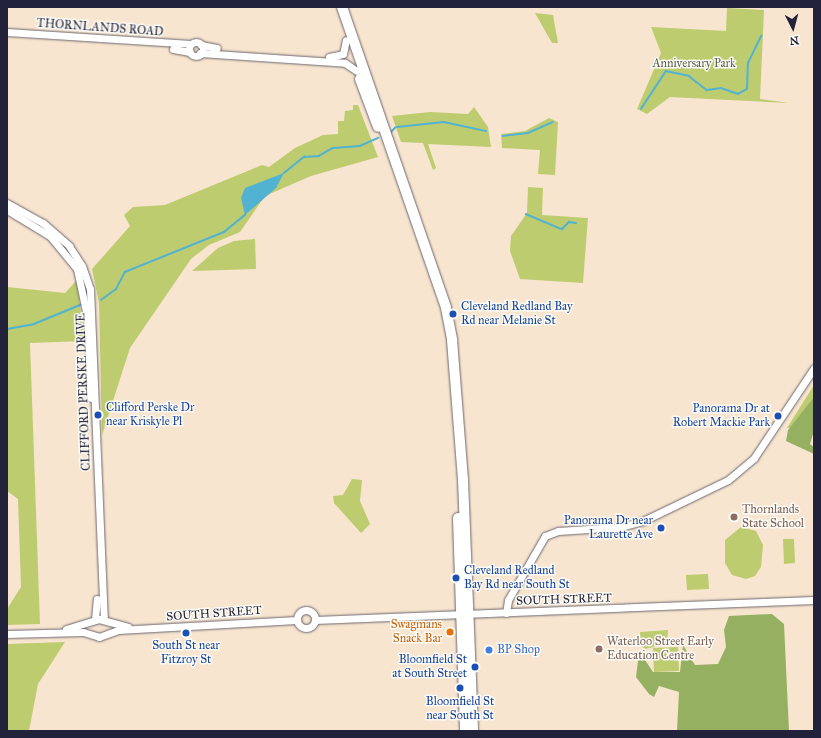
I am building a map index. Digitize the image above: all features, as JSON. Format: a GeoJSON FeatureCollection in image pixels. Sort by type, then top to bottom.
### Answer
{"type":"FeatureCollection","features":[{"type":"Feature","properties":{"kind":"highway"},"geometry":{"type":"LineString","coordinates":[[335,7],[371,113],[397,167]]}},
{"type":"Feature","properties":{"kind":"highway"},"geometry":{"type":"LineString","coordinates":[[342,7],[446,308],[457,380],[465,615],[465,731]]}},
{"type":"Feature","properties":{"kind":"highway"},"geometry":{"type":"LineString","coordinates":[[366,76],[375,110],[371,113]]}},
{"type":"Feature","properties":{"kind":"highway"},"geometry":{"type":"LineString","coordinates":[[465,615],[473,731]]}},
{"type":"Feature","properties":{"kind":"street","name":"THORNLANDS ROAD"},"geometry":{"type":"LineString","coordinates":[[7,32],[191,44],[334,58],[343,54],[346,40]]}},
{"type":"Feature","properties":{"kind":"street","name":"THORNLANDS ROAD"},"geometry":{"type":"LineString","coordinates":[[7,36],[200,53],[345,63],[357,71]]}},
{"type":"Feature","properties":{"kind":"street"},"geometry":{"type":"LineString","coordinates":[[190,52],[191,44]]}},
{"type":"Feature","properties":{"kind":"street"},"geometry":{"type":"LineString","coordinates":[[200,53],[201,45]]}},
{"type":"Feature","properties":{"kind":"street","name":"CLIFFORD PERSKE DRIVE"},"geometry":{"type":"LineString","coordinates":[[7,203],[43,223],[69,246],[82,266],[90,289],[105,620]]}},
{"type":"Feature","properties":{"kind":"street","name":"CLIFFORD PERSKE DRIVE"},"geometry":{"type":"LineString","coordinates":[[7,210],[50,236],[64,249],[83,286],[93,464],[94,621]]}},
{"type":"Feature","properties":{"kind":"street"},"geometry":{"type":"LineString","coordinates":[[506,613],[508,600],[545,536],[558,531],[620,527],[643,522],[728,480],[754,458],[814,368]]}},
{"type":"Feature","properties":{"kind":"street","name":"SOUTH STREET"},"geometry":{"type":"LineString","coordinates":[[7,634],[54,632],[92,633],[99,637],[106,634],[133,629],[297,620],[307,628],[315,620],[814,600]]}},
{"type":"Feature","properties":{"kind":"street","name":"SOUTH STREET"},"geometry":{"type":"LineString","coordinates":[[297,620],[299,613],[306,610],[315,620]]}},
{"type":"Feature","properties":{"kind":"street"},"geometry":{"type":"LineString","coordinates":[[105,620],[106,634]]}},
{"type":"Feature","properties":{"kind":"street","name":"SOUTH STREET"},"geometry":{"type":"LineString","coordinates":[[54,632],[94,621],[105,620],[133,629]]}},
{"type":"Feature","properties":{"kind":"street"},"geometry":{"type":"LineString","coordinates":[[92,633],[94,621]]}},
{"type":"Feature","properties":{"kind":"green space","name":"Anniversary Park"},"geometry":{"type":"Polygon","coordinates":[[[727,8],[764,10],[760,99],[789,103],[670,97],[647,114],[637,109],[661,53],[651,27],[726,31],[727,8]]]}},
{"type":"Feature","properties":{"kind":"green space"},"geometry":{"type":"Polygon","coordinates":[[[535,13],[553,15],[558,43],[552,43],[535,13]]]}},
{"type":"Feature","properties":{"kind":"green space"},"geometry":{"type":"Polygon","coordinates":[[[353,105],[358,105],[378,157],[311,176],[265,196],[240,232],[209,245],[191,259],[130,348],[102,435],[99,303],[92,269],[130,226],[124,215],[133,207],[165,205],[262,165],[269,167],[295,148],[323,135],[338,134],[338,121],[344,121],[345,111],[353,110],[353,105]]]}},
{"type":"Feature","properties":{"kind":"green space"},"geometry":{"type":"Polygon","coordinates":[[[474,107],[488,127],[491,147],[428,144],[436,168],[433,170],[423,143],[401,142],[392,116],[430,112],[468,114],[474,107]]]}},
{"type":"Feature","properties":{"kind":"green space"},"geometry":{"type":"Polygon","coordinates":[[[549,118],[558,122],[555,175],[538,174],[540,150],[502,148],[501,134],[525,131],[549,118]]]}},
{"type":"Feature","properties":{"kind":"green space"},"geometry":{"type":"Polygon","coordinates":[[[528,187],[543,188],[542,215],[588,218],[583,283],[520,279],[510,251],[511,236],[527,213],[528,187]]]}},
{"type":"Feature","properties":{"kind":"green space"},"geometry":{"type":"Polygon","coordinates":[[[255,239],[256,269],[192,271],[218,248],[234,241],[255,239]]]}},
{"type":"Feature","properties":{"kind":"green space"},"geometry":{"type":"Polygon","coordinates":[[[77,280],[84,341],[30,343],[40,624],[7,625],[7,609],[21,587],[18,499],[7,491],[7,287],[65,293],[77,280]]]}},
{"type":"Feature","properties":{"kind":"green space"},"geometry":{"type":"Polygon","coordinates":[[[814,385],[814,427],[787,428],[814,385]]]}},
{"type":"Feature","properties":{"kind":"green space"},"geometry":{"type":"Polygon","coordinates":[[[814,397],[814,431],[810,444],[814,447],[814,454],[786,441],[788,430],[814,397]]]}},
{"type":"Feature","properties":{"kind":"green space"},"geometry":{"type":"Polygon","coordinates":[[[352,479],[362,480],[360,501],[370,524],[361,533],[334,503],[333,496],[343,495],[352,479]]]}},
{"type":"Feature","properties":{"kind":"green space"},"geometry":{"type":"Polygon","coordinates":[[[741,527],[756,531],[763,545],[761,567],[755,576],[746,579],[732,575],[725,563],[725,540],[741,527]]]}},
{"type":"Feature","properties":{"kind":"green space"},"geometry":{"type":"Polygon","coordinates":[[[783,539],[794,539],[795,563],[784,564],[783,539]]]}},
{"type":"Feature","properties":{"kind":"green space"},"geometry":{"type":"Polygon","coordinates":[[[708,574],[709,589],[687,590],[686,575],[708,574]]]}},
{"type":"Feature","properties":{"kind":"green space"},"geometry":{"type":"Polygon","coordinates":[[[772,614],[784,624],[789,731],[677,731],[679,692],[659,686],[654,697],[649,694],[636,677],[638,661],[643,657],[653,672],[680,672],[683,645],[695,665],[718,664],[726,647],[724,630],[729,616],[772,614]]]}},
{"type":"Feature","properties":{"kind":"green space"},"geometry":{"type":"Polygon","coordinates":[[[668,630],[667,644],[645,649],[641,646],[640,632],[668,630]]]}},
{"type":"Feature","properties":{"kind":"green space"},"geometry":{"type":"Polygon","coordinates":[[[65,642],[38,684],[29,731],[7,731],[7,644],[65,642]]]}},
{"type":"Feature","properties":{"kind":"green space"},"geometry":{"type":"Polygon","coordinates":[[[678,647],[679,671],[654,672],[653,648],[678,647]]]}},
{"type":"Feature","properties":{"kind":"water"},"geometry":{"type":"Polygon","coordinates":[[[284,173],[276,188],[245,215],[241,198],[245,188],[284,173]]]}},
{"type":"Feature","properties":{"kind":"waterway"},"geometry":{"type":"LineString","coordinates":[[641,109],[666,71],[689,76],[707,90],[721,88],[738,94],[747,89],[748,63],[761,36]]}},
{"type":"Feature","properties":{"kind":"waterway"},"geometry":{"type":"LineString","coordinates":[[397,127],[444,122],[486,131]]}},
{"type":"Feature","properties":{"kind":"waterway"},"geometry":{"type":"LineString","coordinates":[[503,136],[528,133],[553,122]]}},
{"type":"Feature","properties":{"kind":"waterway"},"geometry":{"type":"LineString","coordinates":[[391,132],[395,128]]}},
{"type":"Feature","properties":{"kind":"waterway"},"geometry":{"type":"LineString","coordinates":[[284,173],[304,157],[319,156],[333,148],[360,146],[378,138]]}},
{"type":"Feature","properties":{"kind":"waterway"},"geometry":{"type":"LineString","coordinates":[[526,214],[562,229],[569,222],[576,223]]}},
{"type":"Feature","properties":{"kind":"waterway"},"geometry":{"type":"LineString","coordinates":[[101,300],[116,289],[125,272],[224,232],[245,215]]}},
{"type":"Feature","properties":{"kind":"waterway"},"geometry":{"type":"LineString","coordinates":[[7,329],[34,324],[80,305]]}},
{"type":"Feature","properties":{"kind":"place","name":"Cleveland Redland Bay Rd near Melanie St"},"geometry":{"type":"Point","coordinates":[453,314]}},
{"type":"Feature","properties":{"kind":"place","name":"Clifford Perske Dr near Kriskyle Pl"},"geometry":{"type":"Point","coordinates":[98,415]}},
{"type":"Feature","properties":{"kind":"place","name":"Panorama Dr at Robert Mackie Park"},"geometry":{"type":"Point","coordinates":[778,416]}},
{"type":"Feature","properties":{"kind":"place","name":"Thornlands State School"},"geometry":{"type":"Point","coordinates":[734,517]}},
{"type":"Feature","properties":{"kind":"place","name":"Panorama Dr near Laurette Ave"},"geometry":{"type":"Point","coordinates":[661,528]}},
{"type":"Feature","properties":{"kind":"place","name":"Cleveland Redland Bay Rd near South St"},"geometry":{"type":"Point","coordinates":[456,578]}},
{"type":"Feature","properties":{"kind":"place","name":"Swagmans Snack Bar"},"geometry":{"type":"Point","coordinates":[450,632]}},
{"type":"Feature","properties":{"kind":"place","name":"South St near Fitzroy St"},"geometry":{"type":"Point","coordinates":[186,633]}},
{"type":"Feature","properties":{"kind":"place","name":"Waterloo Street Early Education Centre"},"geometry":{"type":"Point","coordinates":[599,649]}},
{"type":"Feature","properties":{"kind":"place","name":"BP Shop"},"geometry":{"type":"Point","coordinates":[489,650]}},
{"type":"Feature","properties":{"kind":"place","name":"Bloomfield St at South Street"},"geometry":{"type":"Point","coordinates":[475,667]}},
{"type":"Feature","properties":{"kind":"place","name":"Bloomfield St near South St"},"geometry":{"type":"Point","coordinates":[460,688]}}]}
